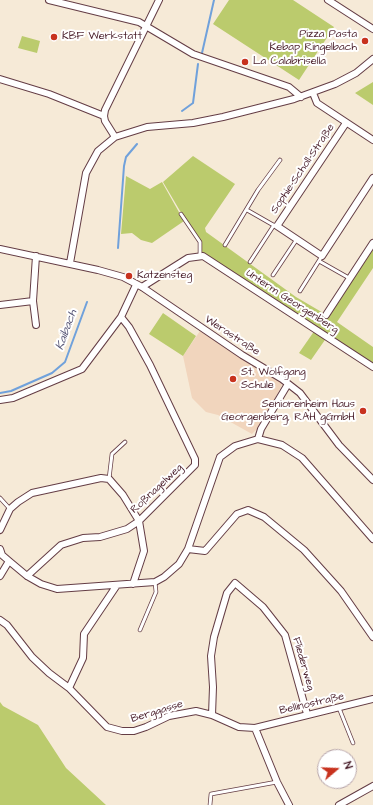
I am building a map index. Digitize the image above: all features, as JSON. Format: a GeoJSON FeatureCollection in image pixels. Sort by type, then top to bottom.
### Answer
{"type":"FeatureCollection","features":[{"type":"Feature","properties":{"kind":"street"},"geometry":{"type":"LineString","coordinates":[[49,0],[132,19],[147,25],[193,54],[286,86],[295,90],[301,97]]}},
{"type":"Feature","properties":{"kind":"street"},"geometry":{"type":"LineString","coordinates":[[104,116],[159,0]]}},
{"type":"Feature","properties":{"kind":"street"},"geometry":{"type":"LineString","coordinates":[[328,0],[373,29]]}},
{"type":"Feature","properties":{"kind":"street"},"geometry":{"type":"LineString","coordinates":[[70,263],[86,173],[98,151],[115,137],[147,127],[193,123],[229,116],[301,97],[335,84],[356,73],[373,59]]}},
{"type":"Feature","properties":{"kind":"street"},"geometry":{"type":"LineString","coordinates":[[0,79],[49,94],[104,116],[115,137]]}},
{"type":"Feature","properties":{"kind":"street","name":"Sophie-Scholl-Straße"},"geometry":{"type":"LineString","coordinates":[[313,92],[317,103],[373,140]]}},
{"type":"Feature","properties":{"kind":"street","name":"Sophie-Scholl-Straße"},"geometry":{"type":"LineString","coordinates":[[321,259],[297,239],[275,226],[346,123]]}},
{"type":"Feature","properties":{"kind":"street"},"geometry":{"type":"LineString","coordinates":[[321,259],[373,178]]}},
{"type":"Feature","properties":{"kind":"street"},"geometry":{"type":"LineString","coordinates":[[326,315],[373,243]]}},
{"type":"Feature","properties":{"kind":"street","name":"Werastraße"},"geometry":{"type":"LineString","coordinates":[[0,249],[70,263],[123,277],[142,287],[242,355],[288,384],[306,400],[339,445],[373,480]]}},
{"type":"Feature","properties":{"kind":"street"},"geometry":{"type":"LineString","coordinates":[[142,287],[188,258],[200,255]]}},
{"type":"Feature","properties":{"kind":"street","name":"Unterm Georgenberg"},"geometry":{"type":"LineString","coordinates":[[200,255],[210,258],[251,288],[373,367]]}},
{"type":"Feature","properties":{"kind":"street"},"geometry":{"type":"LineString","coordinates":[[36,256],[33,301],[36,325]]}},
{"type":"Feature","properties":{"kind":"street"},"geometry":{"type":"LineString","coordinates":[[0,400],[13,398],[82,369],[121,317],[136,285]]}},
{"type":"Feature","properties":{"kind":"street"},"geometry":{"type":"LineString","coordinates":[[0,305],[33,301]]}},
{"type":"Feature","properties":{"kind":"street","name":"Roßnagelweg"},"geometry":{"type":"LineString","coordinates":[[27,576],[61,545],[83,538],[100,537],[127,529],[139,521],[193,469],[194,459],[150,366],[129,327],[121,317]]}},
{"type":"Feature","properties":{"kind":"street"},"geometry":{"type":"LineString","coordinates":[[258,439],[261,429],[288,384]]}},
{"type":"Feature","properties":{"kind":"street"},"geometry":{"type":"LineString","coordinates":[[0,549],[2,555],[9,562],[27,576],[41,584],[57,589],[155,582],[164,577],[180,564],[188,549],[220,457],[235,446],[258,439],[282,445],[302,458],[373,539]]}},
{"type":"Feature","properties":{"kind":"street"},"geometry":{"type":"LineString","coordinates":[[0,530],[10,510],[18,502],[32,493],[101,478],[109,479],[123,495],[139,521],[144,551],[133,584]]}},
{"type":"Feature","properties":{"kind":"street"},"geometry":{"type":"LineString","coordinates":[[188,549],[205,551],[237,514],[248,510],[264,517],[304,550],[341,591],[373,637]]}},
{"type":"Feature","properties":{"kind":"street"},"geometry":{"type":"LineString","coordinates":[[0,576],[9,562]]}},
{"type":"Feature","properties":{"kind":"street","name":"Fliederweg"},"geometry":{"type":"LineString","coordinates":[[212,715],[213,687],[211,656],[214,636],[227,593],[235,583],[263,607],[285,635],[307,714]]}},
{"type":"Feature","properties":{"kind":"street"},"geometry":{"type":"LineString","coordinates":[[69,688],[83,658],[84,634],[117,585]]}},
{"type":"Feature","properties":{"kind":"street","name":"Berggasse"},"geometry":{"type":"LineString","coordinates":[[0,620],[7,625],[32,657],[48,673],[69,688],[107,727],[122,731],[146,727],[169,716],[182,712],[196,711],[212,715],[239,726],[255,728]]}},
{"type":"Feature","properties":{"kind":"street","name":"Bellinostraße"},"geometry":{"type":"LineString","coordinates":[[255,728],[373,699]]}},
{"type":"Feature","properties":{"kind":"street"},"geometry":{"type":"LineString","coordinates":[[255,728],[277,782],[289,805]]}},
{"type":"Feature","properties":{"kind":"street"},"geometry":{"type":"LineString","coordinates":[[339,805],[373,786]]}},
{"type":"Feature","properties":{"kind":"lane"},"geometry":{"type":"LineString","coordinates":[[225,245],[280,160]]}},
{"type":"Feature","properties":{"kind":"lane","name":"Sophie-Scholl-Straße"},"geometry":{"type":"LineString","coordinates":[[247,210],[275,226],[250,262]]}},
{"type":"Feature","properties":{"kind":"lane"},"geometry":{"type":"LineString","coordinates":[[181,214],[200,242],[200,255]]}},
{"type":"Feature","properties":{"kind":"lane"},"geometry":{"type":"LineString","coordinates":[[273,275],[297,239]]}},
{"type":"Feature","properties":{"kind":"lane","name":"Sophie-Scholl-Straße"},"geometry":{"type":"LineString","coordinates":[[321,259],[350,278]]}},
{"type":"Feature","properties":{"kind":"lane"},"geometry":{"type":"LineString","coordinates":[[300,291],[321,259]]}},
{"type":"Feature","properties":{"kind":"lane"},"geometry":{"type":"LineString","coordinates":[[109,479],[112,454],[125,442]]}},
{"type":"Feature","properties":{"kind":"lane"},"geometry":{"type":"LineString","coordinates":[[0,498],[10,510]]}},
{"type":"Feature","properties":{"kind":"lane"},"geometry":{"type":"LineString","coordinates":[[140,630],[156,592],[155,582]]}},
{"type":"Feature","properties":{"kind":"lane"},"geometry":{"type":"LineString","coordinates":[[339,708],[353,743]]}},
{"type":"Feature","properties":{"kind":"lane"},"geometry":{"type":"LineString","coordinates":[[210,805],[211,794],[277,782]]}},
{"type":"Feature","properties":{"kind":"shaded area","name":"St. Wolfgang Schule"},"geometry":{"type":"Polygon","coordinates":[[[202,328],[280,381],[282,385],[260,426],[252,434],[218,415],[206,412],[192,398],[183,356],[202,328]]]}},
{"type":"Feature","properties":{"kind":"green space"},"geometry":{"type":"Polygon","coordinates":[[[229,0],[293,0],[334,27],[299,80],[213,24],[229,0]]]}},
{"type":"Feature","properties":{"kind":"green space"},"geometry":{"type":"Polygon","coordinates":[[[22,36],[40,41],[37,53],[18,48],[22,36]]]}},
{"type":"Feature","properties":{"kind":"green space"},"geometry":{"type":"Polygon","coordinates":[[[373,82],[373,105],[355,93],[373,82]]]}},
{"type":"Feature","properties":{"kind":"green space"},"geometry":{"type":"Polygon","coordinates":[[[193,156],[235,184],[205,228],[206,232],[296,297],[325,314],[373,243],[373,268],[337,322],[373,347],[373,367],[327,337],[311,360],[299,353],[315,330],[200,255],[200,245],[163,182],[193,156]]]}},
{"type":"Feature","properties":{"kind":"green space"},"geometry":{"type":"Polygon","coordinates":[[[126,176],[150,189],[162,182],[184,221],[152,243],[141,240],[132,233],[121,234],[126,176]]]}},
{"type":"Feature","properties":{"kind":"green space"},"geometry":{"type":"Polygon","coordinates":[[[163,313],[196,336],[183,356],[149,334],[163,313]]]}},
{"type":"Feature","properties":{"kind":"green space"},"geometry":{"type":"Polygon","coordinates":[[[0,702],[3,706],[38,725],[66,768],[106,805],[0,805],[0,702]]]}},
{"type":"Feature","properties":{"kind":"waterway","name":"Kaibach"},"geometry":{"type":"LineString","coordinates":[[202,53],[214,0]]}},
{"type":"Feature","properties":{"kind":"waterway","name":"Kaibach"},"geometry":{"type":"LineString","coordinates":[[182,111],[193,103],[198,64]]}},
{"type":"Feature","properties":{"kind":"waterway","name":"Kaibach"},"geometry":{"type":"LineString","coordinates":[[118,248],[124,166],[126,157],[137,144]]}},
{"type":"Feature","properties":{"kind":"waterway","name":"Kaibach"},"geometry":{"type":"LineString","coordinates":[[0,393],[11,391],[52,373],[65,362],[87,302]]}},
{"type":"Feature","properties":{"kind":"place","name":"KBF Werkstatt"},"geometry":{"type":"Point","coordinates":[54,37]}},
{"type":"Feature","properties":{"kind":"place","name":"Pizza Pasta Kebap Ringelbach"},"geometry":{"type":"Point","coordinates":[365,41]}},
{"type":"Feature","properties":{"kind":"place","name":"La Calabrisella"},"geometry":{"type":"Point","coordinates":[245,62]}},
{"type":"Feature","properties":{"kind":"place","name":"Katzensteg"},"geometry":{"type":"Point","coordinates":[129,276]}},
{"type":"Feature","properties":{"kind":"place","name":"St. Wolfgang Schule"},"geometry":{"type":"Point","coordinates":[233,379]}},
{"type":"Feature","properties":{"kind":"place","name":"Seniorenheim Haus Georgenberg, RAH gGmbH"},"geometry":{"type":"Point","coordinates":[363,411]}}]}
